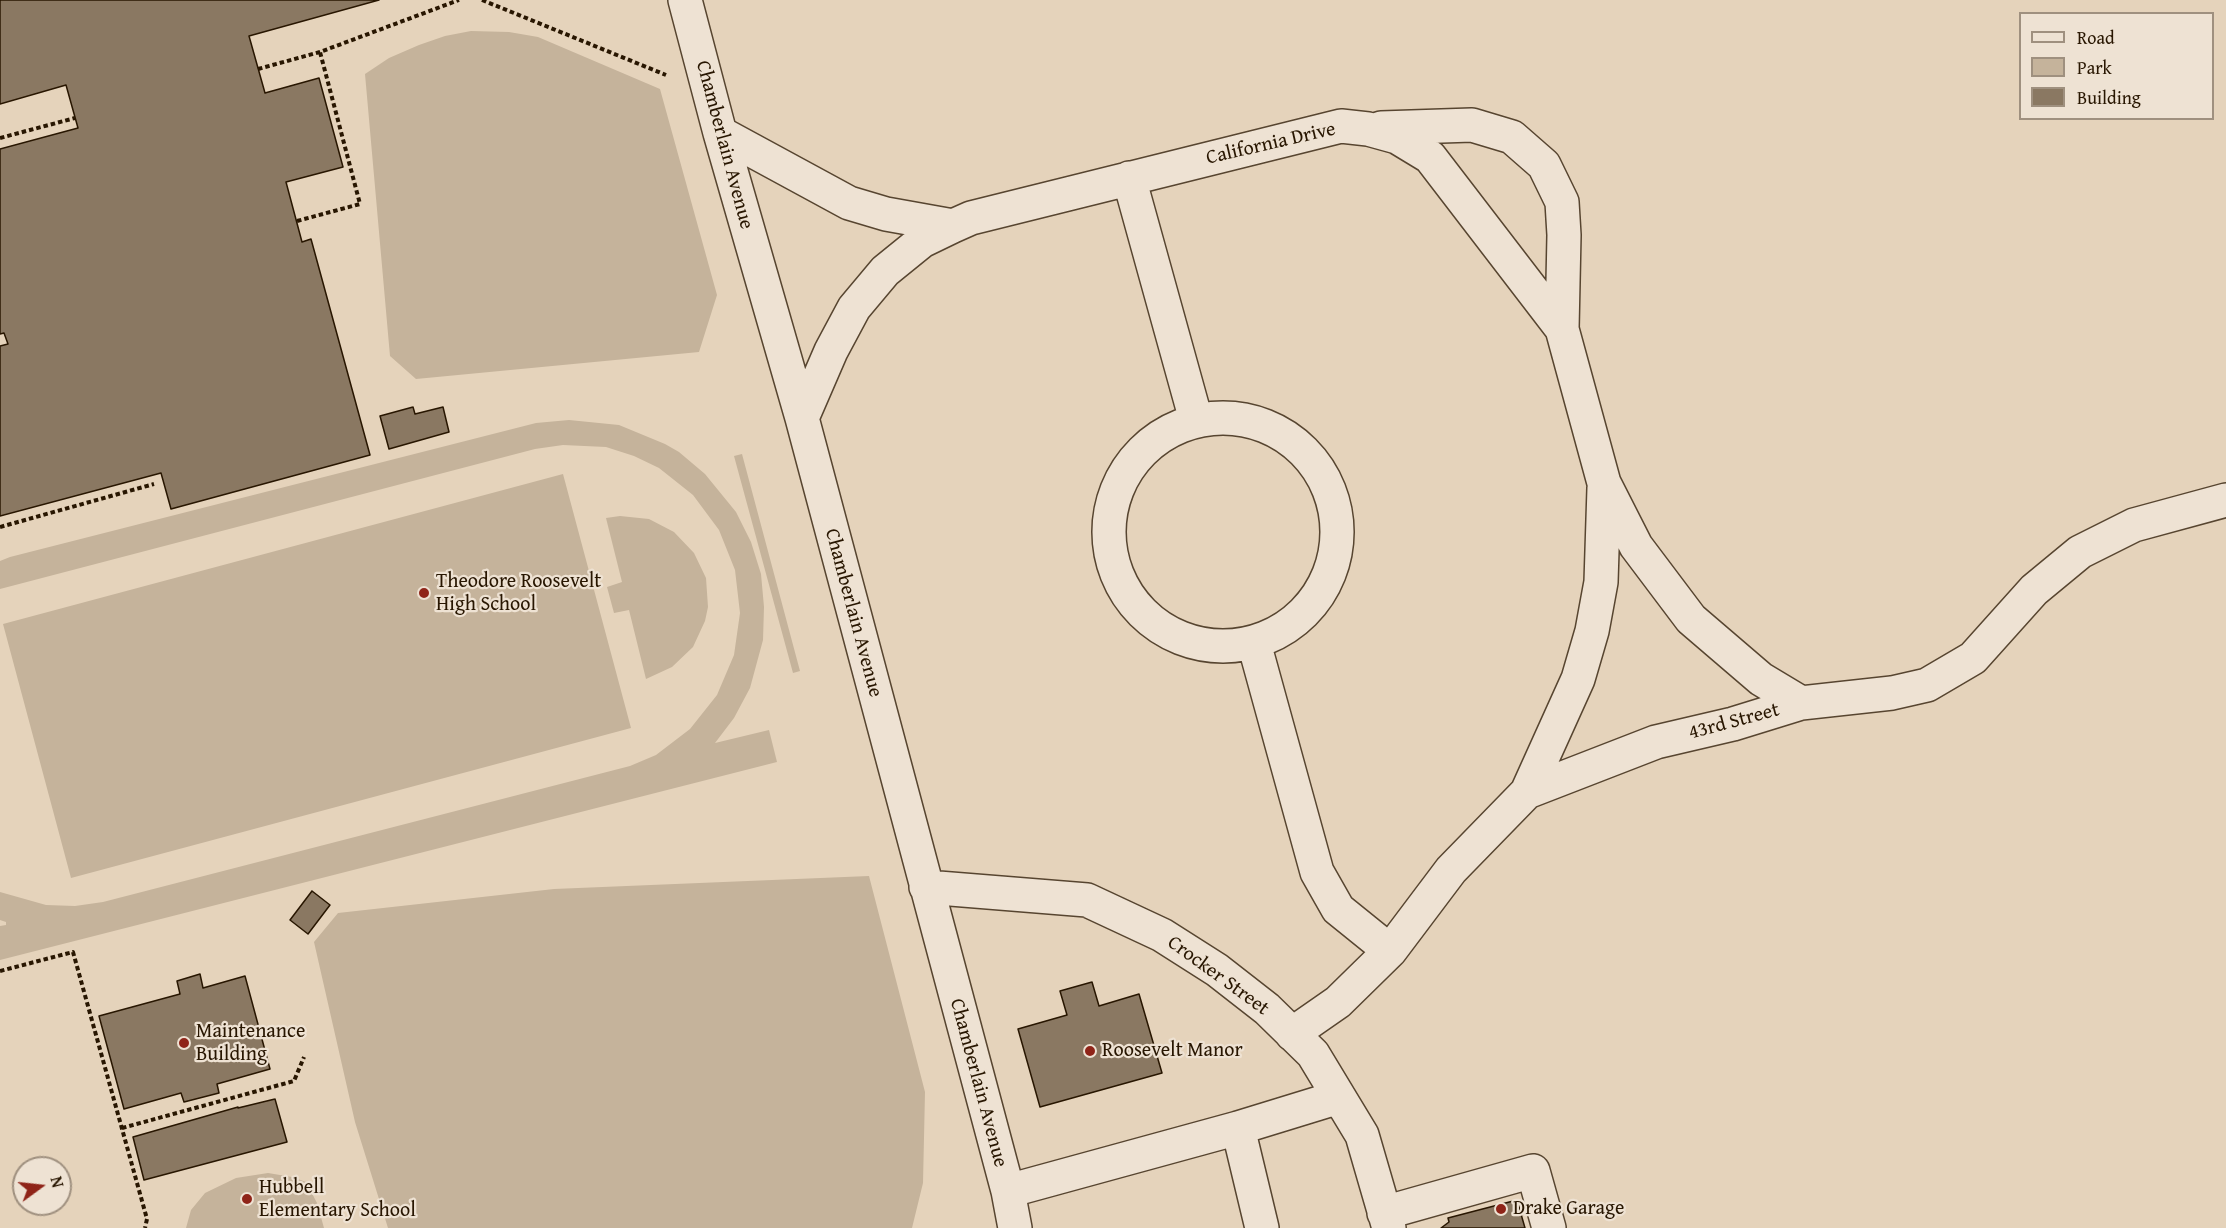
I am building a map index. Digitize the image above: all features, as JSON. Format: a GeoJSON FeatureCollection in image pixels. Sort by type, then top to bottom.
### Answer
{"type":"FeatureCollection","features":[{"type":"Feature","properties":{"kind":"street","name":"Chamberlain Avenue"},"geometry":{"type":"LineString","coordinates":[[685,0],[720,133],[802,418],[1016,1228]]}},
{"type":"Feature","properties":{"kind":"street"},"geometry":{"type":"LineString","coordinates":[[1368,129],[1472,125],[1512,137],[1544,165],[1562,202],[1564,235],[1562,329]]}},
{"type":"Feature","properties":{"kind":"street","name":"California Drive"},"geometry":{"type":"LineString","coordinates":[[802,418],[831,351],[854,308],[885,271],[922,241],[953,226],[971,218],[1341,126],[1368,129],[1397,137],[1430,157],[1562,329],[1604,483],[1636,546],[1692,619],[1761,679],[1801,703]]}},
{"type":"Feature","properties":{"kind":"street"},"geometry":{"type":"LineString","coordinates":[[720,133],[849,202],[886,214],[953,226]]}},
{"type":"Feature","properties":{"kind":"street"},"geometry":{"type":"LineString","coordinates":[[1129,178],[1197,420]]}},
{"type":"Feature","properties":{"kind":"street"},"geometry":{"type":"LineString","coordinates":[[1216,417],[1254,421],[1297,444],[1321,472],[1335,505],[1337,540],[1330,573],[1314,603],[1289,626],[1254,643],[1226,647],[1192,643],[1171,634],[1142,614],[1121,585],[1110,550],[1110,513],[1122,477],[1146,446],[1178,426],[1197,420],[1216,417]]}},
{"type":"Feature","properties":{"kind":"street","name":"California Drive"},"geometry":{"type":"LineString","coordinates":[[1527,792],[1578,679],[1592,631],[1601,582],[1604,483]]}},
{"type":"Feature","properties":{"kind":"street","name":"43rd Street"},"geometry":{"type":"LineString","coordinates":[[1292,1034],[1338,1002],[1390,951],[1450,870],[1527,792],[1656,742],[1733,724],[1801,703],[1892,693],[1927,685],[1973,658],[2034,590],[2080,552],[2134,525],[2226,500]]}},
{"type":"Feature","properties":{"kind":"street"},"geometry":{"type":"LineString","coordinates":[[1254,643],[1317,872],[1338,909],[1390,951]]}},
{"type":"Feature","properties":{"kind":"street","name":"Crocker Street"},"geometry":{"type":"LineString","coordinates":[[926,887],[1088,900],[1162,935],[1216,970],[1267,1009],[1313,1054],[1362,1135],[1386,1221]]}},
{"type":"Feature","properties":{"kind":"street"},"geometry":{"type":"LineString","coordinates":[[1008,1191],[1238,1128],[1339,1097]]}},
{"type":"Feature","properties":{"kind":"street"},"geometry":{"type":"LineString","coordinates":[[1238,1128],[1262,1228]]}},
{"type":"Feature","properties":{"kind":"street"},"geometry":{"type":"LineString","coordinates":[[1386,1221],[1533,1171],[1549,1228]]}},
{"type":"Feature","properties":{"kind":"path"},"geometry":{"type":"LineString","coordinates":[[258,69],[320,52],[459,0]]}},
{"type":"Feature","properties":{"kind":"path"},"geometry":{"type":"LineString","coordinates":[[482,0],[666,75]]}},
{"type":"Feature","properties":{"kind":"path"},"geometry":{"type":"LineString","coordinates":[[297,221],[360,204],[320,52]]}},
{"type":"Feature","properties":{"kind":"path"},"geometry":{"type":"LineString","coordinates":[[0,138],[75,118]]}},
{"type":"Feature","properties":{"kind":"path"},"geometry":{"type":"LineString","coordinates":[[0,527],[154,484]]}},
{"type":"Feature","properties":{"kind":"path"},"geometry":{"type":"LineString","coordinates":[[0,971],[73,952],[147,1220],[145,1228]]}},
{"type":"Feature","properties":{"kind":"path"},"geometry":{"type":"LineString","coordinates":[[122,1128],[294,1081],[304,1057]]}},
{"type":"Feature","properties":{"kind":"green space"},"geometry":{"type":"Polygon","coordinates":[[[471,31],[509,32],[538,37],[660,89],[717,295],[699,352],[416,379],[390,356],[365,74],[389,58],[419,45],[445,36],[471,31]]]}},
{"type":"Feature","properties":{"kind":"green space"},"geometry":{"type":"Polygon","coordinates":[[[569,420],[619,425],[665,444],[679,452],[705,474],[736,512],[751,542],[761,574],[764,607],[763,640],[750,688],[734,718],[715,743],[769,730],[777,762],[0,960],[0,926],[6,925],[6,922],[0,920],[0,892],[46,905],[75,906],[103,902],[630,766],[656,755],[690,729],[717,695],[734,655],[740,613],[735,570],[719,530],[693,495],[659,468],[634,456],[606,447],[563,445],[535,449],[0,589],[0,561],[10,557],[536,423],[569,420]]]}},
{"type":"Feature","properties":{"kind":"green space"},"geometry":{"type":"Polygon","coordinates":[[[742,454],[800,671],[793,673],[734,456],[742,454]]]}},
{"type":"Feature","properties":{"kind":"green space"},"geometry":{"type":"Polygon","coordinates":[[[563,474],[631,728],[71,878],[3,624],[563,474]]]}},
{"type":"Feature","properties":{"kind":"green space"},"geometry":{"type":"Polygon","coordinates":[[[620,516],[649,519],[674,532],[694,553],[706,578],[708,607],[705,621],[693,647],[672,667],[646,679],[629,610],[614,613],[607,587],[622,582],[606,518],[620,516]]]}},
{"type":"Feature","properties":{"kind":"green space"},"geometry":{"type":"Polygon","coordinates":[[[869,876],[925,1092],[923,1183],[912,1228],[388,1228],[355,1122],[314,942],[338,913],[554,889],[869,876]]]}},
{"type":"Feature","properties":{"kind":"green space"},"geometry":{"type":"Polygon","coordinates":[[[268,1173],[306,1182],[317,1203],[324,1228],[186,1228],[191,1210],[205,1193],[236,1178],[268,1173]]]}},
{"type":"Feature","properties":{"kind":"building"},"geometry":{"type":"Polygon","coordinates":[[[0,0],[379,0],[249,36],[265,93],[319,78],[343,167],[286,182],[302,242],[311,239],[370,455],[171,509],[161,473],[0,516],[0,346],[8,344],[4,333],[0,334],[0,149],[78,128],[66,85],[0,104],[0,0]]]}},
{"type":"Feature","properties":{"kind":"building"},"geometry":{"type":"Polygon","coordinates":[[[413,407],[415,414],[443,407],[449,432],[389,449],[380,416],[413,407]]]}},
{"type":"Feature","properties":{"kind":"building"},"geometry":{"type":"Polygon","coordinates":[[[312,891],[330,905],[308,934],[290,920],[312,891]]]}},
{"type":"Feature","properties":{"kind":"building","name":"Maintenance Building"},"geometry":{"type":"Polygon","coordinates":[[[200,974],[203,988],[245,976],[270,1069],[217,1084],[219,1093],[184,1102],[181,1093],[124,1109],[99,1016],[180,994],[177,981],[200,974]]]}},
{"type":"Feature","properties":{"kind":"building","name":"Roosevelt Manor"},"geometry":{"type":"Polygon","coordinates":[[[1092,982],[1099,1006],[1139,994],[1162,1073],[1040,1107],[1018,1029],[1067,1015],[1060,991],[1092,982]]]}},
{"type":"Feature","properties":{"kind":"building"},"geometry":{"type":"Polygon","coordinates":[[[275,1099],[287,1142],[144,1180],[133,1137],[238,1107],[275,1099]]]}},
{"type":"Feature","properties":{"kind":"building","name":"Drake Garage"},"geometry":{"type":"Polygon","coordinates":[[[1517,1200],[1525,1228],[1441,1228],[1449,1222],[1448,1218],[1517,1200]]]}},
{"type":"Feature","properties":{"kind":"place","name":"Theodore Roosevelt High School"},"geometry":{"type":"Point","coordinates":[424,593]}},
{"type":"Feature","properties":{"kind":"place","name":"Maintenance Building"},"geometry":{"type":"Point","coordinates":[184,1043]}},
{"type":"Feature","properties":{"kind":"place","name":"Roosevelt Manor"},"geometry":{"type":"Point","coordinates":[1090,1051]}},
{"type":"Feature","properties":{"kind":"place","name":"Hubbell Elementary School"},"geometry":{"type":"Point","coordinates":[247,1199]}},
{"type":"Feature","properties":{"kind":"place","name":"Drake Garage"},"geometry":{"type":"Point","coordinates":[1501,1209]}}]}
